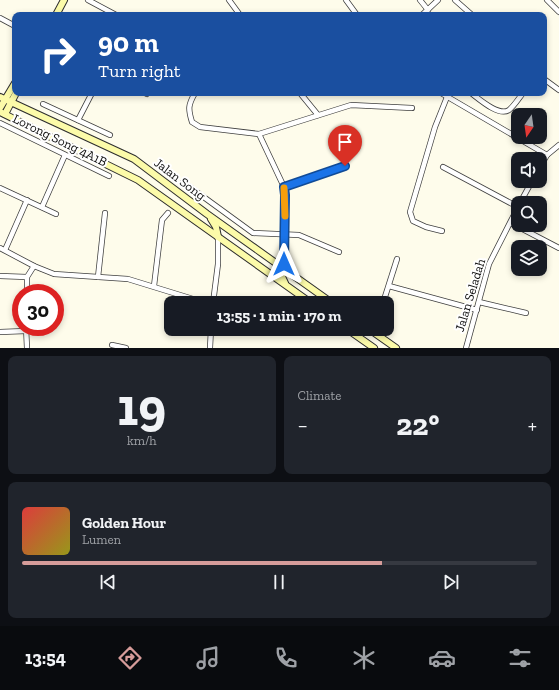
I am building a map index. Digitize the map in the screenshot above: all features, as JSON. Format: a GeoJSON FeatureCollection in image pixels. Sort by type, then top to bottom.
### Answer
{"type":"FeatureCollection","features":[{"type":"Feature","properties":{"kind":"main road"},"geometry":{"type":"LineString","coordinates":[[58,12],[64,0]]}},
{"type":"Feature","properties":{"kind":"main road"},"geometry":{"type":"LineString","coordinates":[[0,108],[2,98],[12,86]]}},
{"type":"Feature","properties":{"kind":"main road"},"geometry":{"type":"LineString","coordinates":[[3,113],[15,96]]}},
{"type":"Feature","properties":{"kind":"main road","name":"Jalan Song"},"geometry":{"type":"LineString","coordinates":[[2,98],[134,159],[207,214],[322,296]]}},
{"type":"Feature","properties":{"kind":"main road","name":"Jalan Song"},"geometry":{"type":"LineString","coordinates":[[3,113],[138,180],[301,296]]}},
{"type":"Feature","properties":{"kind":"main road"},"geometry":{"type":"LineString","coordinates":[[207,214],[216,227],[218,237]]}},
{"type":"Feature","properties":{"kind":"main road"},"geometry":{"type":"LineString","coordinates":[[284,268],[281,275],[285,285]]}},
{"type":"Feature","properties":{"kind":"main road"},"geometry":{"type":"LineString","coordinates":[[357,336],[374,348]]}},
{"type":"Feature","properties":{"kind":"main road"},"geometry":{"type":"LineString","coordinates":[[379,336],[396,348]]}},
{"type":"Feature","properties":{"kind":"street"},"geometry":{"type":"LineString","coordinates":[[88,0],[110,12]]}},
{"type":"Feature","properties":{"kind":"street"},"geometry":{"type":"LineString","coordinates":[[229,0],[238,12]]}},
{"type":"Feature","properties":{"kind":"street"},"geometry":{"type":"LineString","coordinates":[[346,0],[355,12]]}},
{"type":"Feature","properties":{"kind":"street"},"geometry":{"type":"LineString","coordinates":[[420,0],[428,10]]}},
{"type":"Feature","properties":{"kind":"street"},"geometry":{"type":"LineString","coordinates":[[426,12],[438,0]]}},
{"type":"Feature","properties":{"kind":"street"},"geometry":{"type":"LineString","coordinates":[[456,0],[469,12]]}},
{"type":"Feature","properties":{"kind":"street"},"geometry":{"type":"LineString","coordinates":[[547,0],[559,12]]}},
{"type":"Feature","properties":{"kind":"street"},"geometry":{"type":"LineString","coordinates":[[0,18],[12,24]]}},
{"type":"Feature","properties":{"kind":"street"},"geometry":{"type":"LineString","coordinates":[[547,81],[559,90]]}},
{"type":"Feature","properties":{"kind":"street"},"geometry":{"type":"LineString","coordinates":[[78,120],[90,96]]}},
{"type":"Feature","properties":{"kind":"street"},"geometry":{"type":"LineString","coordinates":[[193,96],[189,103],[190,114],[192,122],[200,127],[259,134],[350,105],[412,108]]}},
{"type":"Feature","properties":{"kind":"street"},"geometry":{"type":"LineString","coordinates":[[302,96],[318,115]]}},
{"type":"Feature","properties":{"kind":"street"},"geometry":{"type":"LineString","coordinates":[[475,96],[494,110],[504,112],[509,110],[521,96]]}},
{"type":"Feature","properties":{"kind":"street"},"geometry":{"type":"LineString","coordinates":[[442,230],[426,227],[413,221],[410,212],[435,127],[448,97],[542,152]]}},
{"type":"Feature","properties":{"kind":"street"},"geometry":{"type":"LineString","coordinates":[[43,104],[110,135]]}},
{"type":"Feature","properties":{"kind":"street","name":"Lorong Song 4A1B"},"geometry":{"type":"LineString","coordinates":[[0,123],[65,156],[109,176]]}},
{"type":"Feature","properties":{"kind":"street"},"geometry":{"type":"LineString","coordinates":[[259,134],[284,187],[284,268]]}},
{"type":"Feature","properties":{"kind":"street"},"geometry":{"type":"LineString","coordinates":[[547,155],[559,145]]}},
{"type":"Feature","properties":{"kind":"street"},"geometry":{"type":"LineString","coordinates":[[42,207],[65,156]]}},
{"type":"Feature","properties":{"kind":"street"},"geometry":{"type":"LineString","coordinates":[[284,187],[345,166]]}},
{"type":"Feature","properties":{"kind":"street"},"geometry":{"type":"LineString","coordinates":[[443,166],[511,203]]}},
{"type":"Feature","properties":{"kind":"street"},"geometry":{"type":"LineString","coordinates":[[183,182],[253,233],[299,235],[339,252]]}},
{"type":"Feature","properties":{"kind":"street"},"geometry":{"type":"LineString","coordinates":[[0,188],[56,214]]}},
{"type":"Feature","properties":{"kind":"street"},"geometry":{"type":"LineString","coordinates":[[27,200],[2,249],[49,273],[59,275],[128,279],[185,296]]}},
{"type":"Feature","properties":{"kind":"street"},"geometry":{"type":"LineString","coordinates":[[98,277],[104,213]]}},
{"type":"Feature","properties":{"kind":"street"},"geometry":{"type":"LineString","coordinates":[[154,286],[162,220],[168,213]]}},
{"type":"Feature","properties":{"kind":"street","name":"Jalan Seladah"},"geometry":{"type":"LineString","coordinates":[[466,348],[489,264],[511,223]]}},
{"type":"Feature","properties":{"kind":"street"},"geometry":{"type":"LineString","coordinates":[[528,232],[559,248]]}},
{"type":"Feature","properties":{"kind":"street"},"geometry":{"type":"LineString","coordinates":[[214,296],[218,264],[218,237]]}},
{"type":"Feature","properties":{"kind":"street"},"geometry":{"type":"LineString","coordinates":[[385,296],[397,259]]}},
{"type":"Feature","properties":{"kind":"street"},"geometry":{"type":"LineString","coordinates":[[27,284],[27,277],[34,266]]}},
{"type":"Feature","properties":{"kind":"street"},"geometry":{"type":"LineString","coordinates":[[0,276],[27,277]]}},
{"type":"Feature","properties":{"kind":"street"},"geometry":{"type":"LineString","coordinates":[[389,286],[477,310]]}},
{"type":"Feature","properties":{"kind":"street"},"geometry":{"type":"LineString","coordinates":[[479,302],[526,313]]}},
{"type":"Feature","properties":{"kind":"street"},"geometry":{"type":"LineString","coordinates":[[0,332],[12,331]]}},
{"type":"Feature","properties":{"kind":"street"},"geometry":{"type":"LineString","coordinates":[[26,336],[27,348]]}},
{"type":"Feature","properties":{"kind":"street"},"geometry":{"type":"LineString","coordinates":[[210,348],[211,336]]}},
{"type":"Feature","properties":{"kind":"street"},"geometry":{"type":"LineString","coordinates":[[112,345],[126,348]]}},
{"type":"Feature","properties":{"kind":"slow traffic"},"geometry":{"type":"LineString","coordinates":[[284,188],[285,216]]}},
{"type":"Feature","properties":{"kind":"route"},"geometry":{"type":"LineString","coordinates":[[284,264],[284,187],[345,166]]}}]}
